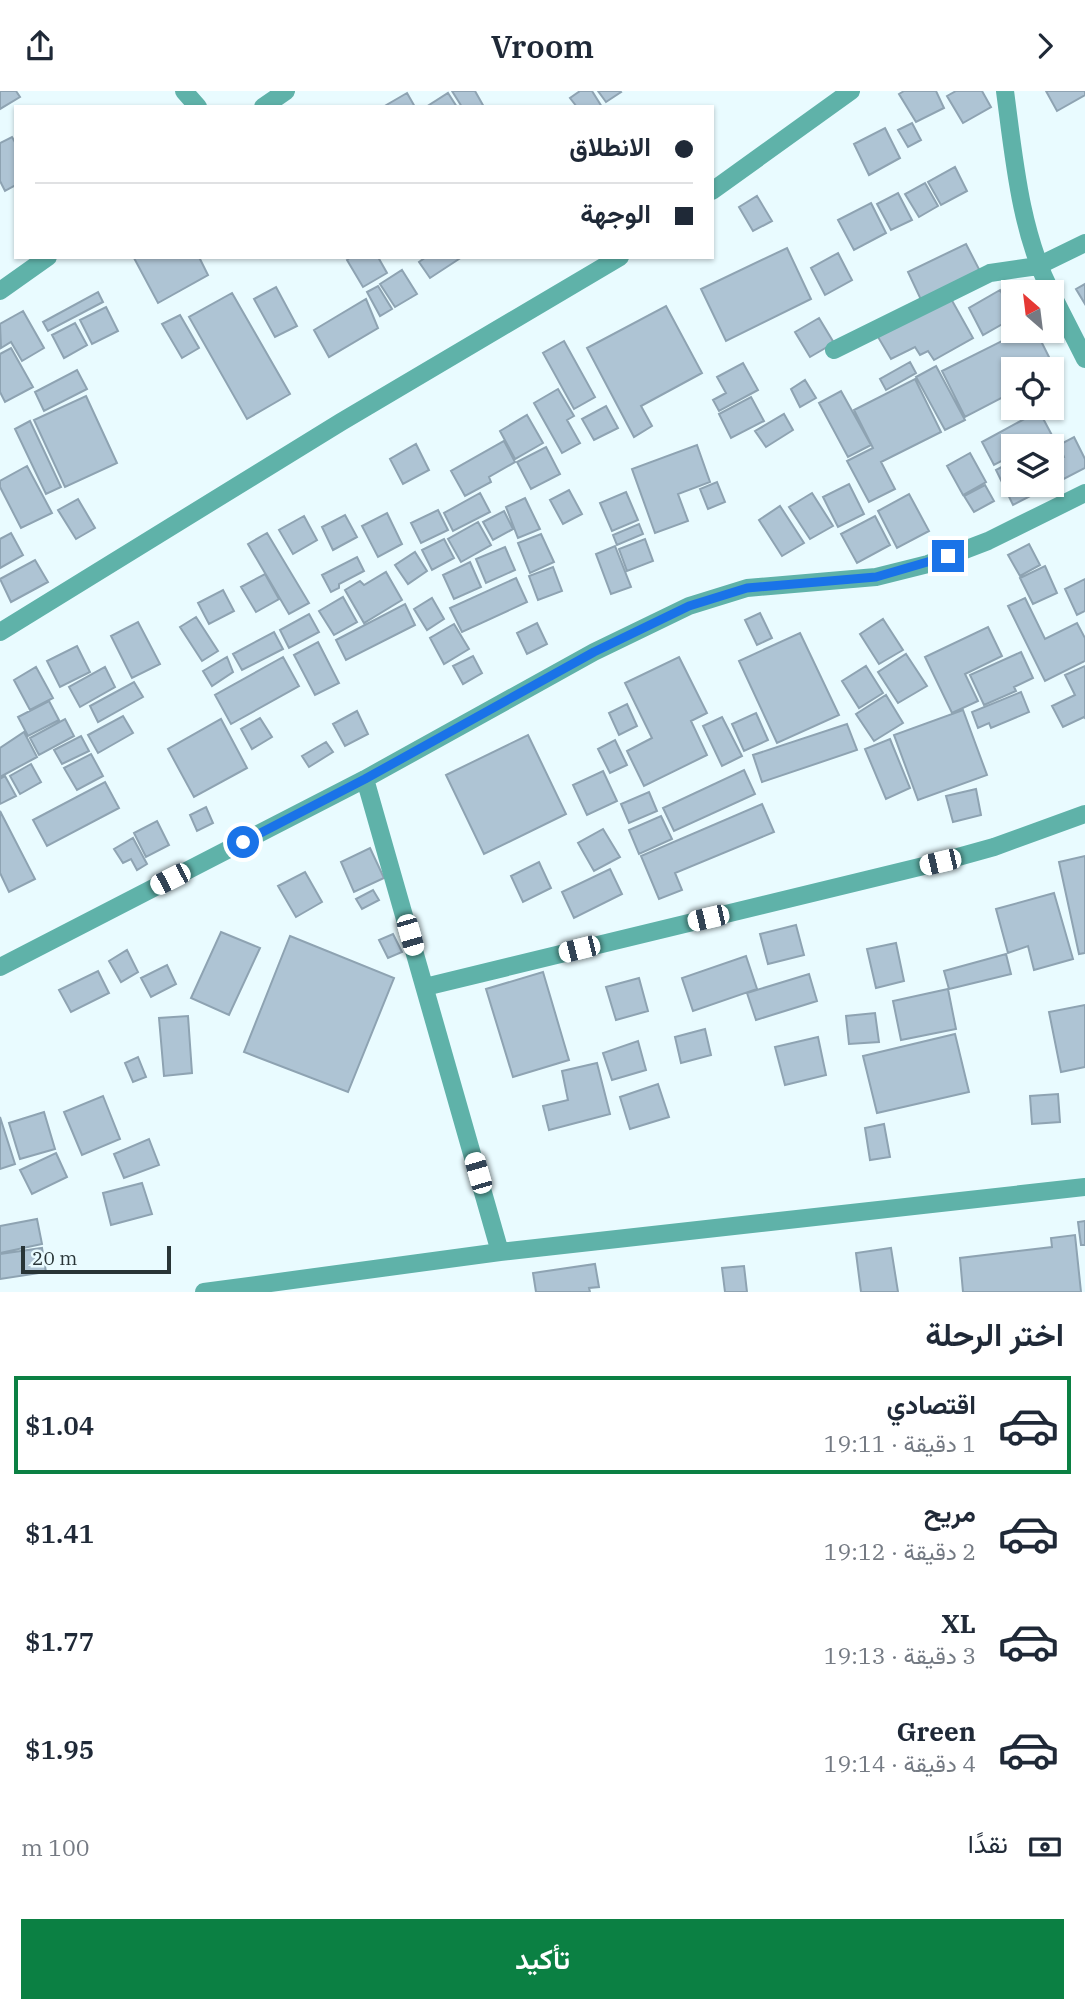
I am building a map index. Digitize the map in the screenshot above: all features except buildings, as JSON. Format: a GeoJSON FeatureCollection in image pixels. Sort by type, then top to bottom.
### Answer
{"type":"FeatureCollection","features":[{"type":"Feature","properties":{"kind":"street"},"geometry":{"type":"LineString","coordinates":[[184,91],[196,105]]}},
{"type":"Feature","properties":{"kind":"street"},"geometry":{"type":"LineString","coordinates":[[267,105],[286,91]]}},
{"type":"Feature","properties":{"kind":"street"},"geometry":{"type":"LineString","coordinates":[[714,190],[851,91]]}},
{"type":"Feature","properties":{"kind":"street"},"geometry":{"type":"LineString","coordinates":[[1005,91],[1016,174],[1038,266],[1045,280]]}},
{"type":"Feature","properties":{"kind":"street"},"geometry":{"type":"LineString","coordinates":[[834,350],[990,274],[1038,266],[1085,243]]}},
{"type":"Feature","properties":{"kind":"street"},"geometry":{"type":"LineString","coordinates":[[0,291],[45,259]]}},
{"type":"Feature","properties":{"kind":"street"},"geometry":{"type":"LineString","coordinates":[[0,632],[341,422],[617,259]]}},
{"type":"Feature","properties":{"kind":"street"},"geometry":{"type":"LineString","coordinates":[[1064,318],[1085,359]]}},
{"type":"Feature","properties":{"kind":"street"},"geometry":{"type":"LineString","coordinates":[[0,967],[365,779],[594,652],[689,606],[747,588],[876,577],[928,564],[988,541],[1085,493]]}},
{"type":"Feature","properties":{"kind":"street"},"geometry":{"type":"LineString","coordinates":[[365,779],[500,1252]]}},
{"type":"Feature","properties":{"kind":"street"},"geometry":{"type":"LineString","coordinates":[[425,987],[940,862],[994,847],[1085,814]]}},
{"type":"Feature","properties":{"kind":"street"},"geometry":{"type":"LineString","coordinates":[[204,1292],[500,1252],[1085,1187]]}},
{"type":"Feature","properties":{"kind":"route"},"geometry":{"type":"LineString","coordinates":[[243,842],[365,779],[594,652],[689,606],[747,588],[876,577],[948,556]]}}]}
